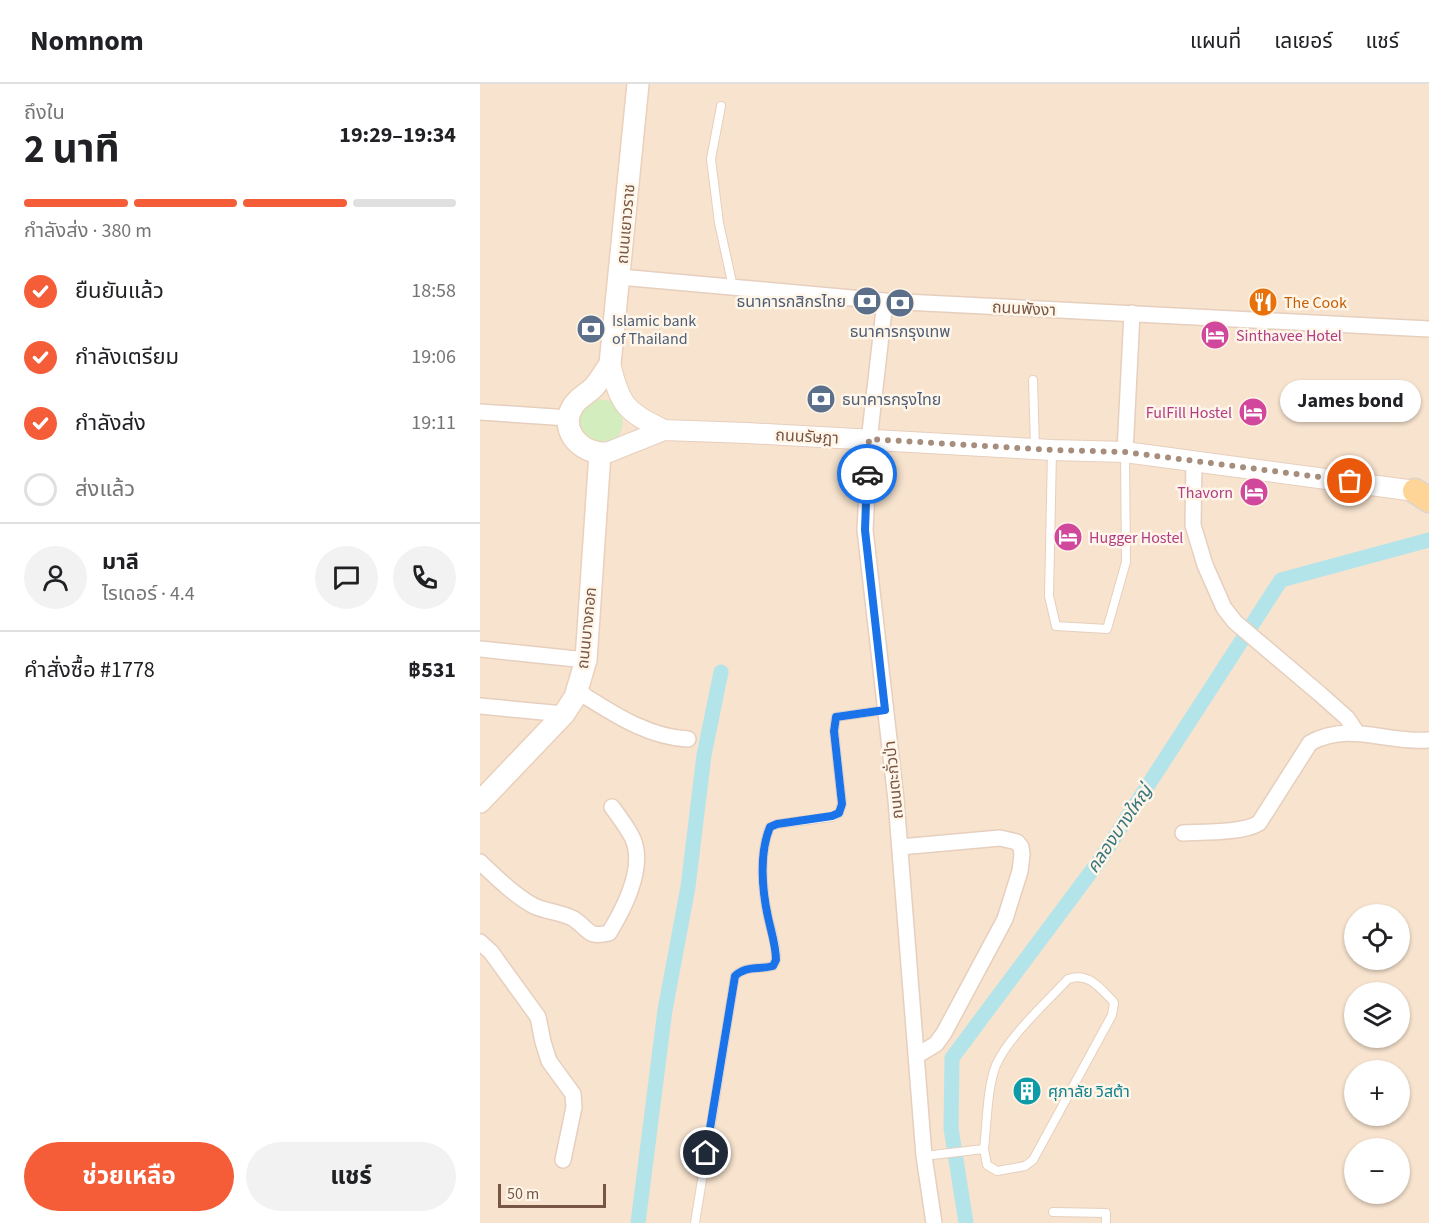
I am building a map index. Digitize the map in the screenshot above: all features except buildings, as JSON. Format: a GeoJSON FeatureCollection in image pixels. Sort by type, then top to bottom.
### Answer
{"type":"FeatureCollection","features":[{"type":"Feature","properties":{"kind":"main road","name":"ถนนเยาวราช"},"geometry":{"type":"LineString","coordinates":[[610,364],[638,84]]}},
{"type":"Feature","properties":{"kind":"main road"},"geometry":{"type":"LineString","coordinates":[[600,453],[590,452],[580,447],[573,439],[569,429],[569,418],[573,407],[594,387],[610,364]]}},
{"type":"Feature","properties":{"kind":"main road","name":"ถนนบางกอก"},"geometry":{"type":"LineString","coordinates":[[480,802],[564,714],[576,691],[586,660],[600,453]]}},
{"type":"Feature","properties":{"kind":"street","name":"ถนนพังงา"},"geometry":{"type":"LineString","coordinates":[[620,277],[885,301],[1429,329]]}},
{"type":"Feature","properties":{"kind":"street","name":"ถนนตะกั่วป่า"},"geometry":{"type":"LineString","coordinates":[[885,301],[869,439],[865,530],[900,847],[916,1056],[932,1155],[934,1223]]}},
{"type":"Feature","properties":{"kind":"street"},"geometry":{"type":"LineString","coordinates":[[1125,452],[1132,313]]}},
{"type":"Feature","properties":{"kind":"street"},"geometry":{"type":"LineString","coordinates":[[610,364],[616,388],[632,413],[664,430]]}},
{"type":"Feature","properties":{"kind":"street"},"geometry":{"type":"LineString","coordinates":[[480,412],[569,418]]}},
{"type":"Feature","properties":{"kind":"street"},"geometry":{"type":"LineString","coordinates":[[600,453],[609,452],[664,430]]}},
{"type":"Feature","properties":{"kind":"street","name":"ถนนรัษฎา"},"geometry":{"type":"LineString","coordinates":[[664,430],[1125,452],[1424,493]]}},
{"type":"Feature","properties":{"kind":"street"},"geometry":{"type":"LineString","coordinates":[[1194,461],[1192,503],[1196,539],[1224,608],[1235,622],[1347,718],[1357,733]]}},
{"type":"Feature","properties":{"kind":"street"},"geometry":{"type":"LineString","coordinates":[[480,649],[586,660]]}},
{"type":"Feature","properties":{"kind":"street"},"geometry":{"type":"LineString","coordinates":[[576,691],[639,727],[669,737],[688,739]]}},
{"type":"Feature","properties":{"kind":"street"},"geometry":{"type":"LineString","coordinates":[[480,720],[487,706],[564,714]]}},
{"type":"Feature","properties":{"kind":"street"},"geometry":{"type":"LineString","coordinates":[[1184,833],[1253,826],[1259,822],[1310,742],[1323,735],[1357,733],[1429,740]]}},
{"type":"Feature","properties":{"kind":"street"},"geometry":{"type":"LineString","coordinates":[[480,862],[521,899],[573,919],[590,934],[598,936],[609,933],[630,889],[638,860],[633,838],[612,807]]}},
{"type":"Feature","properties":{"kind":"street"},"geometry":{"type":"LineString","coordinates":[[900,847],[1000,838],[1017,842],[1022,855],[1020,871],[1005,919],[944,1033],[936,1044],[916,1056]]}},
{"type":"Feature","properties":{"kind":"street"},"geometry":{"type":"LineString","coordinates":[[480,942],[491,952],[538,1017],[549,1061],[573,1094],[574,1107],[563,1161]]}},
{"type":"Feature","properties":{"kind":"lane"},"geometry":{"type":"LineString","coordinates":[[721,106],[711,159],[719,223],[733,287]]}},
{"type":"Feature","properties":{"kind":"lane"},"geometry":{"type":"LineString","coordinates":[[1033,380],[1044,449],[1049,596],[1056,626],[1107,629],[1126,562],[1125,452]]}},
{"type":"Feature","properties":{"kind":"lane"},"geometry":{"type":"LineString","coordinates":[[695,1223],[735,976],[741,970],[773,966],[776,960],[767,913],[763,870],[766,837],[770,827],[777,824],[839,813],[842,804],[834,731],[836,717],[885,710]]}},
{"type":"Feature","properties":{"kind":"lane"},"geometry":{"type":"LineString","coordinates":[[1082,976],[1092,981],[1114,1003],[1112,1015],[1033,1160],[1025,1166],[997,1171],[987,1165],[984,1149],[995,1067],[1005,1048],[1068,979],[1082,976]]}},
{"type":"Feature","properties":{"kind":"lane"},"geometry":{"type":"LineString","coordinates":[[932,1155],[984,1149]]}},
{"type":"Feature","properties":{"kind":"lane"},"geometry":{"type":"LineString","coordinates":[[1053,1212],[1106,1213],[1106,1223]]}},
{"type":"Feature","properties":{"kind":"shaded area"},"geometry":{"type":"Polygon","coordinates":[[[480,84],[1429,84],[1429,1223],[480,1223],[480,84]]]}},
{"type":"Feature","properties":{"kind":"green space"},"geometry":{"type":"Polygon","coordinates":[[[596,399],[611,401],[622,413],[620,433],[606,442],[591,442],[577,426],[579,412],[596,399]]]}},
{"type":"Feature","properties":{"kind":"waterway","name":"คลองบางใหญ่"},"geometry":{"type":"LineString","coordinates":[[966,1223],[951,1128],[952,1058],[1099,861],[1281,580],[1429,540]]}},
{"type":"Feature","properties":{"kind":"waterway"},"geometry":{"type":"LineString","coordinates":[[638,1223],[665,1010],[688,887],[704,755],[721,672]]}},
{"type":"Feature","properties":{"kind":"way so far"},"geometry":{"type":"LineString","coordinates":[[867,474],[869,439],[1150,454],[1350,481]]}},
{"type":"Feature","properties":{"kind":"place","name":"ธนาคารกสิกรไทย"},"geometry":{"type":"Point","coordinates":[867,301]}},
{"type":"Feature","properties":{"kind":"place","name":"The Cook"},"geometry":{"type":"Point","coordinates":[1263,302]}},
{"type":"Feature","properties":{"kind":"place","name":"ธนาคารกรุงเทพ"},"geometry":{"type":"Point","coordinates":[900,303]}},
{"type":"Feature","properties":{"kind":"place","name":"Islamic bank of Thailand"},"geometry":{"type":"Point","coordinates":[591,329]}},
{"type":"Feature","properties":{"kind":"place","name":"Sinthavee Hotel"},"geometry":{"type":"Point","coordinates":[1215,335]}},
{"type":"Feature","properties":{"kind":"place","name":"ธนาคารกรุงไทย"},"geometry":{"type":"Point","coordinates":[821,399]}},
{"type":"Feature","properties":{"kind":"place","name":"FulFill Hostel"},"geometry":{"type":"Point","coordinates":[1253,412]}},
{"type":"Feature","properties":{"kind":"place","name":"James bond"},"geometry":{"type":"Point","coordinates":[1350,481]}},
{"type":"Feature","properties":{"kind":"place","name":"Thavorn"},"geometry":{"type":"Point","coordinates":[1254,492]}},
{"type":"Feature","properties":{"kind":"place","name":"Hugger Hostel"},"geometry":{"type":"Point","coordinates":[1068,537]}},
{"type":"Feature","properties":{"kind":"place","name":"ศุภาลัย วิสต้า"},"geometry":{"type":"Point","coordinates":[1027,1091]}},
{"type":"Feature","properties":{"kind":"route"},"geometry":{"type":"LineString","coordinates":[[706,1153],[735,976],[741,970],[748,968],[773,966],[776,960],[767,913],[763,870],[766,837],[770,827],[839,813],[842,804],[834,731],[836,717],[885,710],[865,530],[867,474]]}}]}
